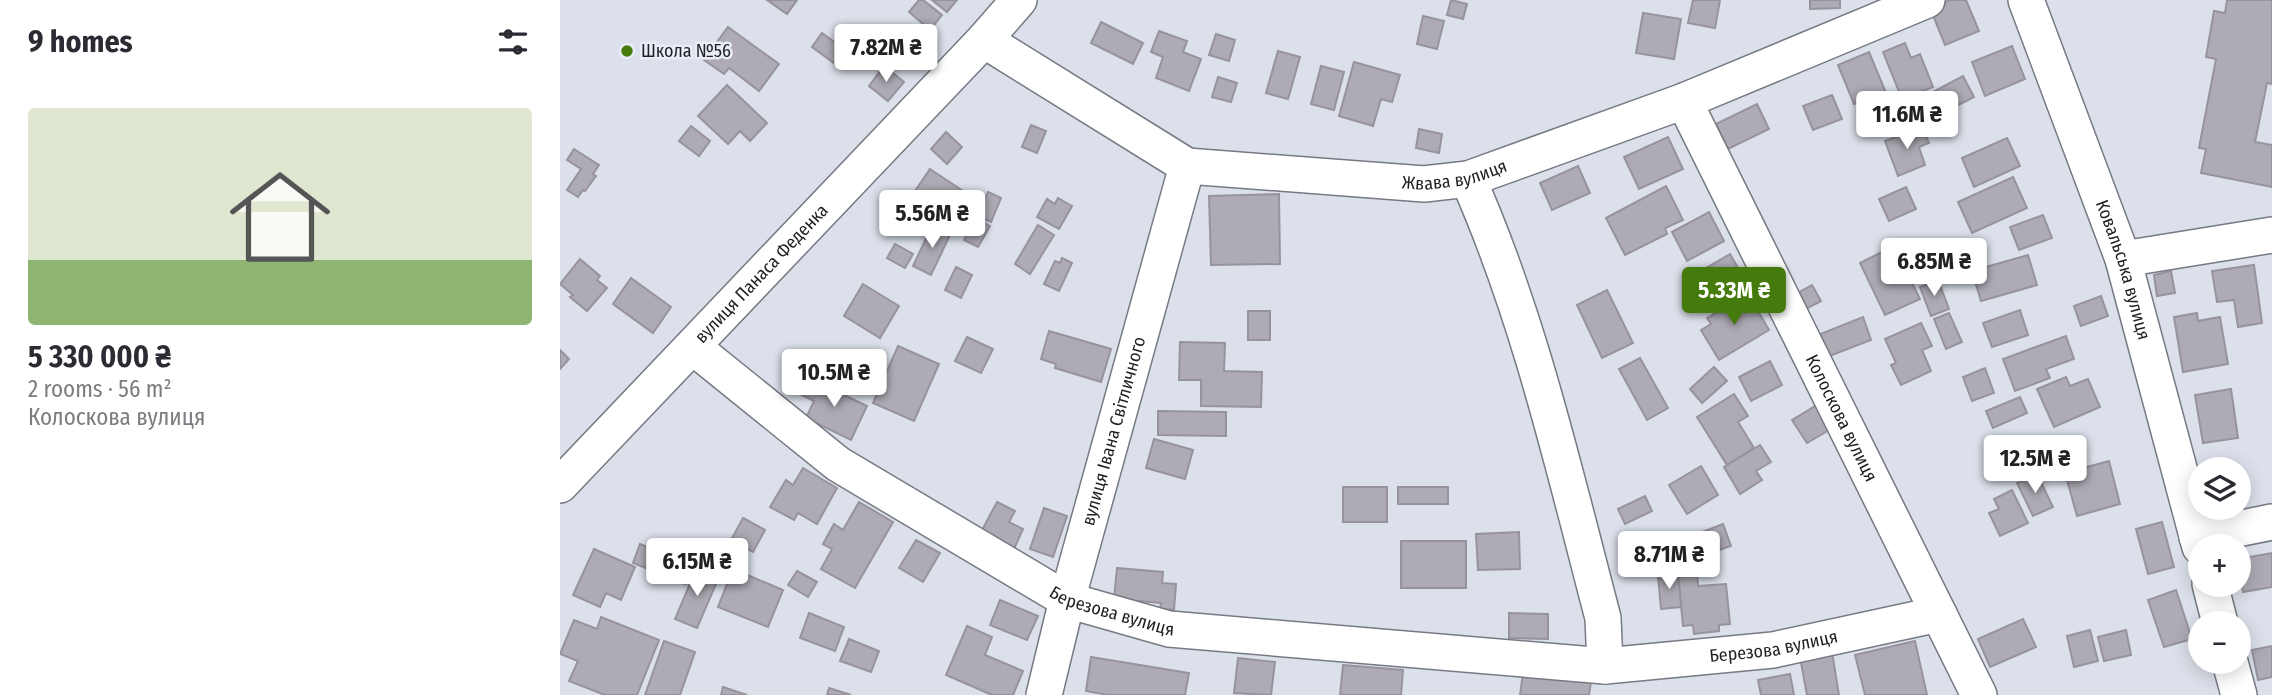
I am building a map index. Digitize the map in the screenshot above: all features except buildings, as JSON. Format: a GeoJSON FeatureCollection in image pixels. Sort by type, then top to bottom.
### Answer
{"type":"FeatureCollection","features":[{"type":"Feature","properties":{"kind":"street","name":"вулиця Панаса Феденка"},"geometry":{"type":"LineString","coordinates":[[560,485],[984,40],[1018,0]]}},
{"type":"Feature","properties":{"kind":"street","name":"Жвава вулиця"},"geometry":{"type":"LineString","coordinates":[[984,40],[1187,166],[1424,184],[1468,179],[1684,102],[1927,0]]}},
{"type":"Feature","properties":{"kind":"street","name":"Ковальська вулиця"},"geometry":{"type":"LineString","coordinates":[[2026,0],[2123,259],[2196,534]]}},
{"type":"Feature","properties":{"kind":"street","name":"Колоскова вулиця"},"geometry":{"type":"LineString","coordinates":[[1684,102],[1979,695]]}},
{"type":"Feature","properties":{"kind":"street","name":"вулиця Івана Світличного"},"geometry":{"type":"LineString","coordinates":[[1044,695],[1067,600],[1187,166]]}},
{"type":"Feature","properties":{"kind":"street"},"geometry":{"type":"LineString","coordinates":[[1468,179],[1494,237],[1527,338],[1603,618],[1605,666]]}},
{"type":"Feature","properties":{"kind":"street"},"geometry":{"type":"LineString","coordinates":[[2123,259],[2272,235]]}},
{"type":"Feature","properties":{"kind":"street","name":"Березова вулиця"},"geometry":{"type":"LineString","coordinates":[[693,347],[838,464],[1067,600],[1169,629],[1605,666],[1773,650],[1940,614]]}},
{"type":"Feature","properties":{"kind":"street"},"geometry":{"type":"LineString","coordinates":[[2228,534],[2272,522]]}},
{"type":"Feature","properties":{"kind":"street"},"geometry":{"type":"LineString","coordinates":[[2233,674],[2239,695]]}},
{"type":"Feature","properties":{"kind":"place","name":"Школа №56"},"geometry":{"type":"Point","coordinates":[627,51]}}]}
